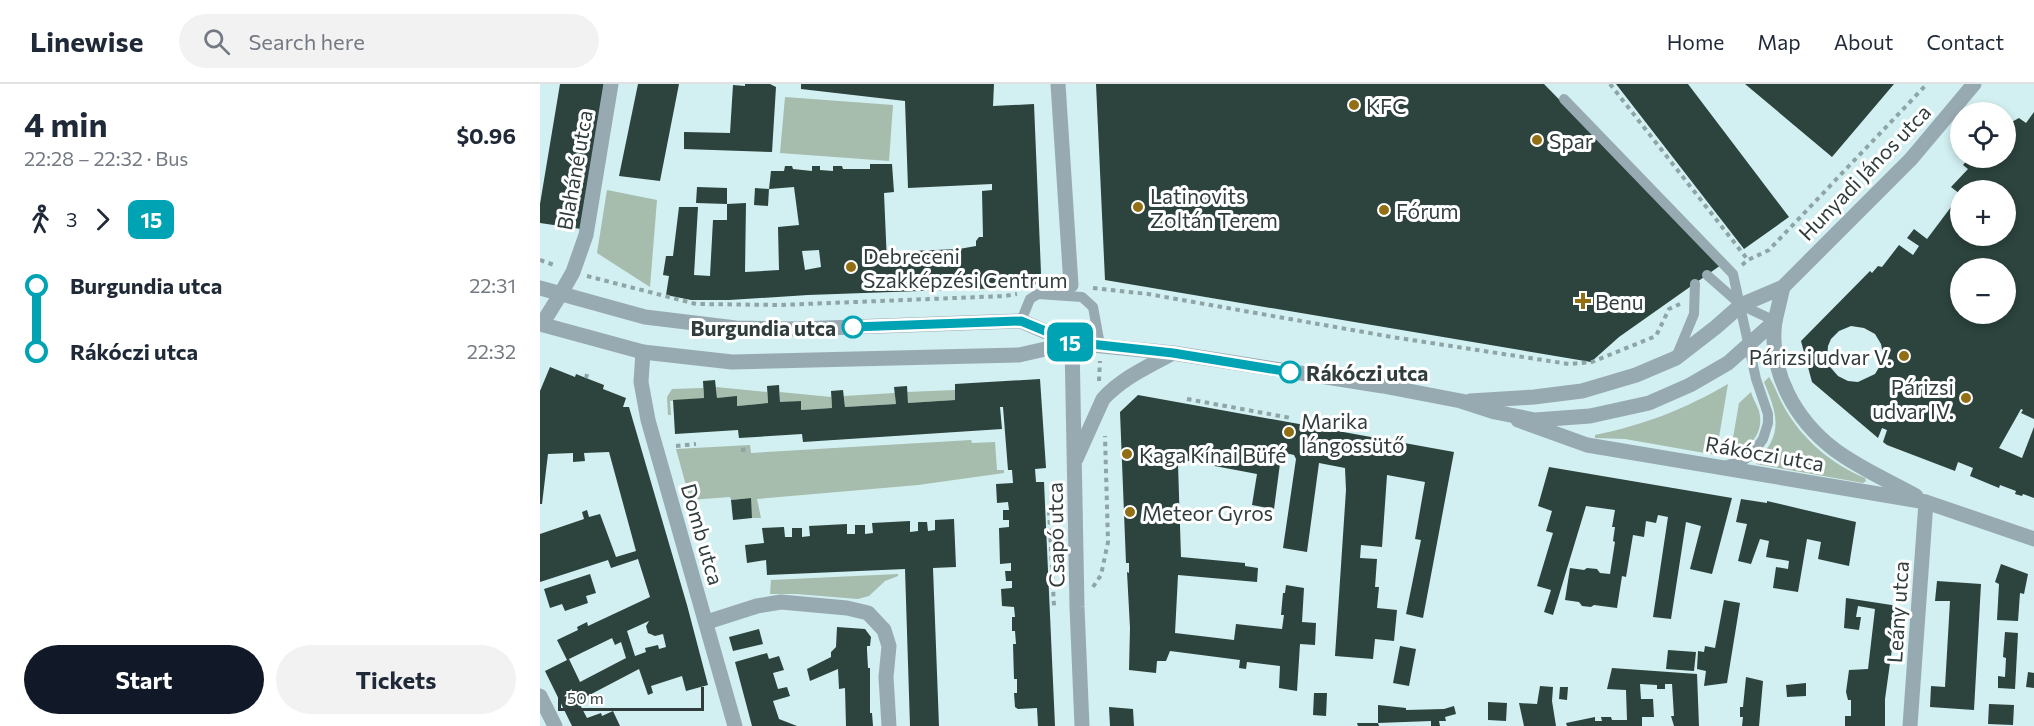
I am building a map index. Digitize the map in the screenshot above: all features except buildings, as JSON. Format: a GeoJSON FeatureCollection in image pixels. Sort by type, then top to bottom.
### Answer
{"type":"FeatureCollection","features":[{"type":"Feature","properties":{"kind":"street","name":"Blaháné utca"},"geometry":{"type":"LineString","coordinates":[[541,325],[573,272],[586,235],[610,84]]}},
{"type":"Feature","properties":{"kind":"street"},"geometry":{"type":"LineString","coordinates":[[1058,84],[1071,285]]}},
{"type":"Feature","properties":{"kind":"street","name":"Hunyadi János utca"},"geometry":{"type":"LineString","coordinates":[[1582,391],[1636,375],[1676,358],[1741,305],[1782,287],[1911,159],[1974,84]]}},
{"type":"Feature","properties":{"kind":"street"},"geometry":{"type":"LineString","coordinates":[[1749,345],[1774,321],[1782,287]]}},
{"type":"Feature","properties":{"kind":"street"},"geometry":{"type":"LineString","coordinates":[[540,288],[645,317],[736,328],[798,329],[1021,321],[1072,342]]}},
{"type":"Feature","properties":{"kind":"street","name":"Rákóczi utca"},"geometry":{"type":"LineString","coordinates":[[1774,321],[1774,354],[1780,377],[1797,410],[1815,432],[1847,458],[1926,502]]}},
{"type":"Feature","properties":{"kind":"street"},"geometry":{"type":"LineString","coordinates":[[541,325],[643,352],[732,362],[1019,355],[1072,342]]}},
{"type":"Feature","properties":{"kind":"street","name":"Rákóczi utca"},"geometry":{"type":"LineString","coordinates":[[1072,342],[1173,353],[1383,386],[1461,401],[1587,446],[1926,502],[2034,539]]}},
{"type":"Feature","properties":{"kind":"street","name":"Csapó utca"},"geometry":{"type":"LineString","coordinates":[[1072,342],[1082,726]]}},
{"type":"Feature","properties":{"kind":"street","name":"Rákóczi utca"},"geometry":{"type":"LineString","coordinates":[[1495,412],[1535,420],[1590,416],[1648,403],[1690,385],[1728,363],[1749,345]]}},
{"type":"Feature","properties":{"kind":"street","name":"Domb utca"},"geometry":{"type":"LineString","coordinates":[[643,352],[641,382],[646,411],[735,726]]}},
{"type":"Feature","properties":{"kind":"street"},"geometry":{"type":"LineString","coordinates":[[1074,464],[1103,399],[1130,376],[1173,353]]}},
{"type":"Feature","properties":{"kind":"street","name":"Rákóczi utca"},"geometry":{"type":"LineString","coordinates":[[1461,401],[1534,397],[1582,391]]}},
{"type":"Feature","properties":{"kind":"street","name":"Leány utca"},"geometry":{"type":"LineString","coordinates":[[1910,726],[1926,502]]}},
{"type":"Feature","properties":{"kind":"street"},"geometry":{"type":"LineString","coordinates":[[707,622],[765,604],[781,602],[847,608],[868,614],[884,630],[889,646],[886,677],[888,726]]}},
{"type":"Feature","properties":{"kind":"street"},"geometry":{"type":"LineString","coordinates":[[540,696],[555,726]]}},
{"type":"Feature","properties":{"kind":"lane"},"geometry":{"type":"LineString","coordinates":[[1564,99],[1652,193],[1733,274],[1756,379],[1768,414],[1767,430],[1759,447],[1744,460],[1721,467]]}},
{"type":"Feature","properties":{"kind":"lane"},"geometry":{"type":"LineString","coordinates":[[1681,224],[1691,230]]}},
{"type":"Feature","properties":{"kind":"lane"},"geometry":{"type":"LineString","coordinates":[[1707,275],[1741,305],[1774,321]]}},
{"type":"Feature","properties":{"kind":"lane"},"geometry":{"type":"LineString","coordinates":[[1676,358],[1694,314],[1695,284]]}},
{"type":"Feature","properties":{"kind":"lane"},"geometry":{"type":"LineString","coordinates":[[1021,321],[1030,299],[1038,294],[1082,297],[1093,308],[1100,345]]}},
{"type":"Feature","properties":{"kind":"path"},"geometry":{"type":"LineString","coordinates":[[1610,84],[1748,260]]}},
{"type":"Feature","properties":{"kind":"path"},"geometry":{"type":"LineString","coordinates":[[1733,274],[1748,260],[1768,250],[1927,84]]}},
{"type":"Feature","properties":{"kind":"path"},"geometry":{"type":"LineString","coordinates":[[595,279],[696,304],[780,304],[1019,294]]}},
{"type":"Feature","properties":{"kind":"path"},"geometry":{"type":"LineString","coordinates":[[1071,285],[1148,294],[1392,337],[1569,363],[1592,362],[1656,336],[1669,309],[1688,300],[1696,300]]}},
{"type":"Feature","properties":{"kind":"path"},"geometry":{"type":"LineString","coordinates":[[1187,399],[1291,418]]}},
{"type":"Feature","properties":{"kind":"path"},"geometry":{"type":"LineString","coordinates":[[1101,575],[1105,560],[1108,526],[1105,429]]}},
{"type":"Feature","properties":{"kind":"path"},"geometry":{"type":"LineString","coordinates":[[676,446],[696,444]]}},
{"type":"Feature","properties":{"kind":"path"},"geometry":{"type":"LineString","coordinates":[[741,450],[750,449]]}},
{"type":"Feature","properties":{"kind":"path"},"geometry":{"type":"LineString","coordinates":[[1049,511],[1054,606]]}},
{"type":"Feature","properties":{"kind":"green space"},"geometry":{"type":"Polygon","coordinates":[[[785,97],[893,105],[889,161],[780,153],[785,97]]]}},
{"type":"Feature","properties":{"kind":"green space"},"geometry":{"type":"Polygon","coordinates":[[[607,190],[657,200],[650,287],[597,253],[607,190]]]}},
{"type":"Feature","properties":{"kind":"green space"},"geometry":{"type":"Polygon","coordinates":[[[1769,377],[1799,430],[1829,458],[1865,478],[1866,481],[1863,483],[1756,464],[1774,436],[1774,413],[1764,382],[1769,377]]]}},
{"type":"Feature","properties":{"kind":"green space"},"geometry":{"type":"Polygon","coordinates":[[[1728,384],[1716,455],[1625,439],[1595,438],[1595,435],[1664,415],[1728,384]]]}},
{"type":"Feature","properties":{"kind":"green space"},"geometry":{"type":"Polygon","coordinates":[[[716,387],[767,392],[768,403],[737,406],[736,397],[717,398],[716,387]]]}},
{"type":"Feature","properties":{"kind":"green space"},"geometry":{"type":"Polygon","coordinates":[[[703,388],[704,398],[670,401],[671,415],[668,415],[667,397],[672,389],[703,388]]]}},
{"type":"Feature","properties":{"kind":"green space"},"geometry":{"type":"Polygon","coordinates":[[[955,390],[955,400],[908,403],[907,392],[955,390]]]}},
{"type":"Feature","properties":{"kind":"green space"},"geometry":{"type":"Polygon","coordinates":[[[780,392],[831,397],[832,408],[801,410],[801,401],[780,403],[780,392]]]}},
{"type":"Feature","properties":{"kind":"green space"},"geometry":{"type":"Polygon","coordinates":[[[1751,392],[1759,411],[1760,426],[1749,445],[1730,455],[1739,403],[1751,392]]]}},
{"type":"Feature","properties":{"kind":"green space"},"geometry":{"type":"Polygon","coordinates":[[[895,393],[896,404],[845,407],[844,396],[895,393]]]}},
{"type":"Feature","properties":{"kind":"green space"},"geometry":{"type":"Polygon","coordinates":[[[971,440],[972,443],[995,442],[997,470],[1004,470],[1004,473],[918,485],[757,499],[761,518],[752,518],[750,498],[690,500],[676,449],[750,445],[751,453],[971,440]]]}},
{"type":"Feature","properties":{"kind":"green space"},"geometry":{"type":"Polygon","coordinates":[[[898,574],[885,581],[869,596],[858,599],[770,594],[771,580],[898,574]]]}},
{"type":"Feature","properties":{"kind":"bus line","name":"15"},"geometry":{"type":"LineString","coordinates":[[853,327],[1021,321],[1072,342],[1173,353],[1290,372]]}},
{"type":"Feature","properties":{"kind":"place","name":"KFC"},"geometry":{"type":"Point","coordinates":[1354,105]}},
{"type":"Feature","properties":{"kind":"place","name":"Spar"},"geometry":{"type":"Point","coordinates":[1537,140]}},
{"type":"Feature","properties":{"kind":"place","name":"Latinovits Zoltán Terem"},"geometry":{"type":"Point","coordinates":[1138,207]}},
{"type":"Feature","properties":{"kind":"place","name":"Fórum"},"geometry":{"type":"Point","coordinates":[1384,210]}},
{"type":"Feature","properties":{"kind":"place","name":"Debreceni Szakképzési Centrum"},"geometry":{"type":"Point","coordinates":[851,267]}},
{"type":"Feature","properties":{"kind":"place","name":"Benu"},"geometry":{"type":"Point","coordinates":[1583,301]}},
{"type":"Feature","properties":{"kind":"place","name":"Burgundia utca"},"geometry":{"type":"Point","coordinates":[853,327]}},
{"type":"Feature","properties":{"kind":"place","name":"Párizsi udvar V."},"geometry":{"type":"Point","coordinates":[1904,356]}},
{"type":"Feature","properties":{"kind":"place","name":"Rákóczi utca"},"geometry":{"type":"Point","coordinates":[1290,372]}},
{"type":"Feature","properties":{"kind":"place","name":"Párizsi udvar IV."},"geometry":{"type":"Point","coordinates":[1966,398]}},
{"type":"Feature","properties":{"kind":"place","name":"Marika lángossütő"},"geometry":{"type":"Point","coordinates":[1289,432]}},
{"type":"Feature","properties":{"kind":"place","name":"Kaga Kínai Büfé"},"geometry":{"type":"Point","coordinates":[1127,454]}},
{"type":"Feature","properties":{"kind":"place","name":"Meteor Gyros"},"geometry":{"type":"Point","coordinates":[1130,512]}}]}
